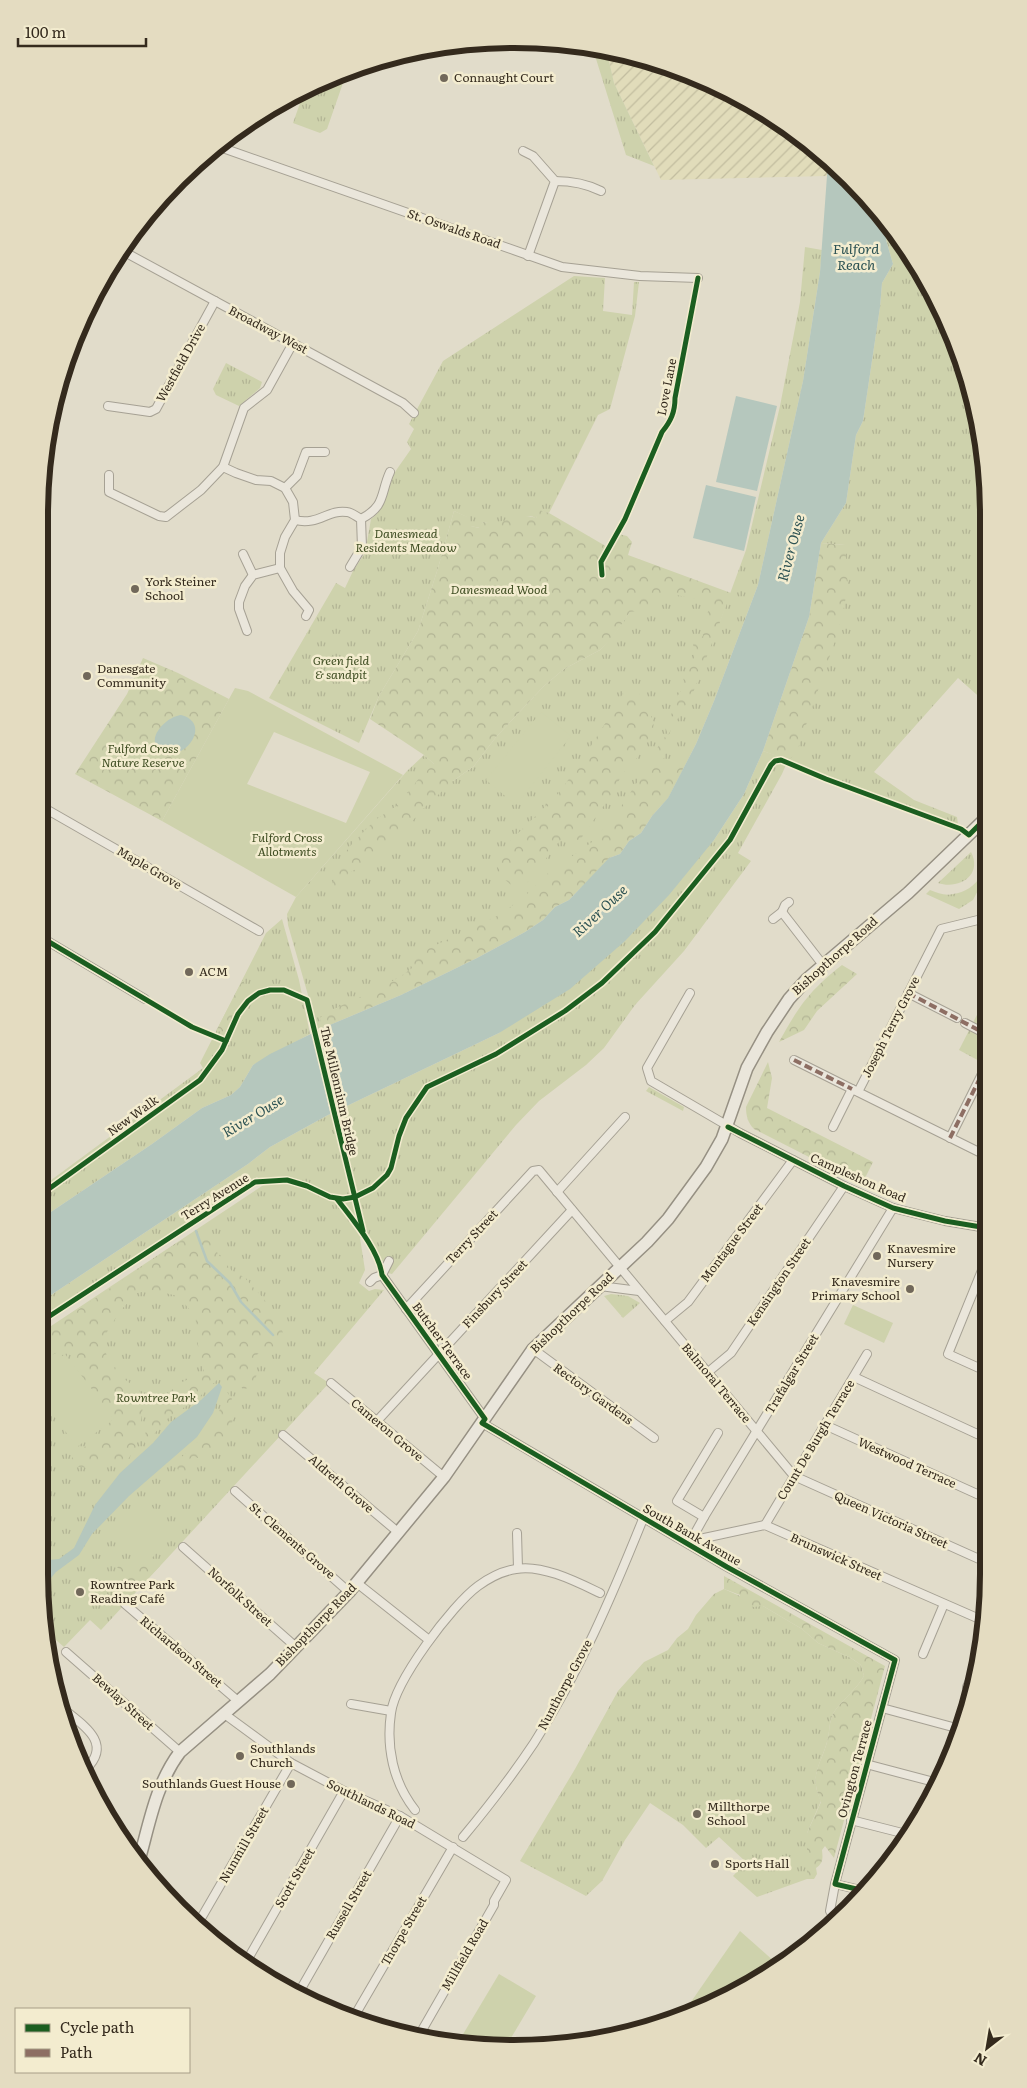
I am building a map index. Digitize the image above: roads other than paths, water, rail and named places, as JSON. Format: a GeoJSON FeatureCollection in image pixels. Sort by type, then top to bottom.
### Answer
{"type":"FeatureCollection","features":[{"type":"Feature","properties":{"kind":"street","name":"St. Oswalds Road"},"geometry":{"type":"LineString","coordinates":[[224,149],[528,256],[576,269],[640,276],[698,278]]}},
{"type":"Feature","properties":{"kind":"street"},"geometry":{"type":"LineString","coordinates":[[523,151],[533,156],[555,181],[566,181],[591,187],[601,192]]}},
{"type":"Feature","properties":{"kind":"street"},"geometry":{"type":"LineString","coordinates":[[528,256],[555,181]]}},
{"type":"Feature","properties":{"kind":"street","name":"Broadway West"},"geometry":{"type":"LineString","coordinates":[[127,253],[404,403],[414,413]]}},
{"type":"Feature","properties":{"kind":"street","name":"Westfield Drive"},"geometry":{"type":"LineString","coordinates":[[108,406],[150,412],[156,409],[215,301]]}},
{"type":"Feature","properties":{"kind":"street"},"geometry":{"type":"LineString","coordinates":[[109,475],[109,492],[159,516],[166,517],[201,490],[224,466],[244,408],[267,390],[293,344]]}},
{"type":"Feature","properties":{"kind":"street"},"geometry":{"type":"LineString","coordinates":[[285,488],[297,476],[304,450],[326,452]]}},
{"type":"Feature","properties":{"kind":"street"},"geometry":{"type":"LineString","coordinates":[[224,466],[242,475],[256,480],[271,481],[285,488],[292,502],[295,520],[285,537],[280,553],[280,568],[293,591],[309,610],[306,616]]}},
{"type":"Feature","properties":{"kind":"street"},"geometry":{"type":"LineString","coordinates":[[361,519],[374,512],[383,496],[385,482],[390,472]]}},
{"type":"Feature","properties":{"kind":"street"},"geometry":{"type":"LineString","coordinates":[[295,520],[303,522],[318,520],[331,514],[347,512],[361,519]]}},
{"type":"Feature","properties":{"kind":"street"},"geometry":{"type":"LineString","coordinates":[[350,567],[362,548],[361,519]]}},
{"type":"Feature","properties":{"kind":"street"},"geometry":{"type":"LineString","coordinates":[[243,554],[253,576]]}},
{"type":"Feature","properties":{"kind":"street"},"geometry":{"type":"LineString","coordinates":[[247,631],[239,610],[239,602],[245,586],[253,576],[280,568]]}},
{"type":"Feature","properties":{"kind":"street","name":"Maple Grove"},"geometry":{"type":"LineString","coordinates":[[48,811],[259,931]]}},
{"type":"Feature","properties":{"kind":"street","name":"Bishopthorpe Road"},"geometry":{"type":"LineString","coordinates":[[141,1854],[161,1783],[168,1767],[180,1752],[296,1647],[353,1587],[444,1478],[533,1349],[647,1242],[668,1219],[706,1167],[728,1127],[743,1078],[767,1032],[789,998],[823,965],[908,893],[980,826]]}},
{"type":"Feature","properties":{"kind":"street"},"geometry":{"type":"LineString","coordinates":[[773,919],[782,912],[785,905],[789,902]]}},
{"type":"Feature","properties":{"kind":"street"},"geometry":{"type":"LineString","coordinates":[[782,912],[823,965]]}},
{"type":"Feature","properties":{"kind":"street","name":"Joseph Terry Grove"},"geometry":{"type":"LineString","coordinates":[[980,920],[941,930],[855,1091],[980,1153]]}},
{"type":"Feature","properties":{"kind":"street"},"geometry":{"type":"LineString","coordinates":[[48,941],[145,999]]}},
{"type":"Feature","properties":{"kind":"street","name":"Campleshon Road"},"geometry":{"type":"LineString","coordinates":[[690,993],[647,1068],[651,1081],[728,1127],[844,1186],[893,1208],[945,1221],[980,1227]]}},
{"type":"Feature","properties":{"kind":"street"},"geometry":{"type":"LineString","coordinates":[[908,993],[957,1018]]}},
{"type":"Feature","properties":{"kind":"street"},"geometry":{"type":"LineString","coordinates":[[965,1023],[980,1031]]}},
{"type":"Feature","properties":{"kind":"street"},"geometry":{"type":"LineString","coordinates":[[794,1060],[855,1091],[833,1127]]}},
{"type":"Feature","properties":{"kind":"street"},"geometry":{"type":"LineString","coordinates":[[950,1138],[980,1078]]}},
{"type":"Feature","properties":{"kind":"street"},"geometry":{"type":"LineString","coordinates":[[557,1192],[625,1117]]}},
{"type":"Feature","properties":{"kind":"street","name":"Montague Street"},"geometry":{"type":"LineString","coordinates":[[665,1321],[688,1302],[793,1160]]}},
{"type":"Feature","properties":{"kind":"street","name":"Balmoral Terrace"},"geometry":{"type":"LineString","coordinates":[[540,1170],[794,1476]]}},
{"type":"Feature","properties":{"kind":"street","name":"Terry Street"},"geometry":{"type":"LineString","coordinates":[[406,1309],[533,1171],[540,1170]]}},
{"type":"Feature","properties":{"kind":"street","name":"Kensington Street"},"geometry":{"type":"LineString","coordinates":[[708,1373],[732,1353],[844,1186]]}},
{"type":"Feature","properties":{"kind":"street","name":"Trafalgar Street"},"geometry":{"type":"LineString","coordinates":[[694,1540],[694,1535],[704,1517],[893,1208]]}},
{"type":"Feature","properties":{"kind":"street","name":"Finsbury Street"},"geometry":{"type":"LineString","coordinates":[[377,1421],[572,1210]]}},
{"type":"Feature","properties":{"kind":"street"},"geometry":{"type":"LineString","coordinates":[[370,1282],[382,1275],[389,1261]]}},
{"type":"Feature","properties":{"kind":"street","name":"Butcher Terrace"},"geometry":{"type":"LineString","coordinates":[[382,1275],[484,1421]]}},
{"type":"Feature","properties":{"kind":"street"},"geometry":{"type":"LineString","coordinates":[[980,1275],[948,1354],[980,1368]]}},
{"type":"Feature","properties":{"kind":"street"},"geometry":{"type":"LineString","coordinates":[[600,1286],[639,1291]]}},
{"type":"Feature","properties":{"kind":"street","name":"Rectory Gardens"},"geometry":{"type":"LineString","coordinates":[[533,1349],[654,1438]]}},
{"type":"Feature","properties":{"kind":"street","name":"Count De Burgh Terrace"},"geometry":{"type":"LineString","coordinates":[[765,1525],[867,1354]]}},
{"type":"Feature","properties":{"kind":"street"},"geometry":{"type":"LineString","coordinates":[[854,1377],[980,1435]]}},
{"type":"Feature","properties":{"kind":"street","name":"Cameron Grove"},"geometry":{"type":"LineString","coordinates":[[331,1383],[444,1478]]}},
{"type":"Feature","properties":{"kind":"street","name":"South Bank Avenue"},"geometry":{"type":"LineString","coordinates":[[484,1421],[643,1519],[895,1660]]}},
{"type":"Feature","properties":{"kind":"street","name":"Westwood Terrace"},"geometry":{"type":"LineString","coordinates":[[825,1426],[980,1496]]}},
{"type":"Feature","properties":{"kind":"street"},"geometry":{"type":"LineString","coordinates":[[704,1517],[677,1501],[718,1434]]}},
{"type":"Feature","properties":{"kind":"street","name":"Aldreth Grove"},"geometry":{"type":"LineString","coordinates":[[283,1435],[399,1534]]}},
{"type":"Feature","properties":{"kind":"street","name":"Queen Victoria Street"},"geometry":{"type":"LineString","coordinates":[[794,1476],[980,1559]]}},
{"type":"Feature","properties":{"kind":"street","name":"St. Clements Grove"},"geometry":{"type":"LineString","coordinates":[[235,1491],[353,1587],[428,1640]]}},
{"type":"Feature","properties":{"kind":"street","name":"Nunthorpe Grove"},"geometry":{"type":"LineString","coordinates":[[463,1837],[498,1795],[534,1743],[570,1682],[611,1597],[643,1519]]}},
{"type":"Feature","properties":{"kind":"street"},"geometry":{"type":"LineString","coordinates":[[684,1542],[765,1525]]}},
{"type":"Feature","properties":{"kind":"street","name":"Brunswick Street"},"geometry":{"type":"LineString","coordinates":[[765,1525],[978,1619]]}},
{"type":"Feature","properties":{"kind":"street"},"geometry":{"type":"LineString","coordinates":[[516,1534],[518,1568]]}},
{"type":"Feature","properties":{"kind":"street","name":"Norfolk Street"},"geometry":{"type":"LineString","coordinates":[[183,1547],[296,1647]]}},
{"type":"Feature","properties":{"kind":"street"},"geometry":{"type":"LineString","coordinates":[[415,1810],[403,1791],[388,1742],[391,1710],[403,1684],[428,1640],[467,1595],[479,1585],[504,1572],[518,1568],[542,1571],[564,1577],[600,1593]]}},
{"type":"Feature","properties":{"kind":"street","name":"Richardson Street"},"geometry":{"type":"LineString","coordinates":[[124,1604],[238,1701]]}},
{"type":"Feature","properties":{"kind":"street"},"geometry":{"type":"LineString","coordinates":[[923,1654],[944,1604]]}},
{"type":"Feature","properties":{"kind":"street","name":"Bewlay Street"},"geometry":{"type":"LineString","coordinates":[[66,1652],[180,1752]]}},
{"type":"Feature","properties":{"kind":"street","name":"Ovington Terrace"},"geometry":{"type":"LineString","coordinates":[[832,1914],[830,1911],[835,1884],[895,1660]]}},
{"type":"Feature","properties":{"kind":"street"},"geometry":{"type":"LineString","coordinates":[[351,1704],[391,1710]]}},
{"type":"Feature","properties":{"kind":"street"},"geometry":{"type":"LineString","coordinates":[[882,1708],[954,1727]]}},
{"type":"Feature","properties":{"kind":"street","name":"Southlands Road"},"geometry":{"type":"LineString","coordinates":[[223,1713],[291,1763],[344,1791],[400,1816],[497,1874]]}},
{"type":"Feature","properties":{"kind":"street"},"geometry":{"type":"LineString","coordinates":[[69,1714],[92,1734],[97,1743],[98,1752],[89,1766]]}},
{"type":"Feature","properties":{"kind":"street","name":"Nunmill Street"},"geometry":{"type":"LineString","coordinates":[[200,1920],[291,1763]]}},
{"type":"Feature","properties":{"kind":"street"},"geometry":{"type":"LineString","coordinates":[[866,1764],[931,1781]]}},
{"type":"Feature","properties":{"kind":"street","name":"Scott Street"},"geometry":{"type":"LineString","coordinates":[[249,1957],[344,1791]]}},
{"type":"Feature","properties":{"kind":"street","name":"Russell Street"},"geometry":{"type":"LineString","coordinates":[[301,1989],[400,1816]]}},
{"type":"Feature","properties":{"kind":"street"},"geometry":{"type":"LineString","coordinates":[[851,1820],[901,1833]]}},
{"type":"Feature","properties":{"kind":"street","name":"Thorpe Street"},"geometry":{"type":"LineString","coordinates":[[356,2013],[453,1847]]}},
{"type":"Feature","properties":{"kind":"street","name":"Millfield Road"},"geometry":{"type":"LineString","coordinates":[[421,2032],[494,1906],[494,1901],[506,1880],[497,1874]]}},
{"type":"Feature","properties":{"kind":"street"},"geometry":{"type":"LineString","coordinates":[[835,1884],[857,1890]]}},
{"type":"Feature","properties":{"kind":"water"},"geometry":{"type":"Polygon","coordinates":[[[827,169],[864,206],[887,235],[886,240],[893,264],[882,283],[863,421],[856,435],[846,503],[821,543],[809,617],[763,751],[744,794],[714,840],[669,895],[625,941],[570,989],[499,1033],[328,1115],[270,1147],[248,1164],[48,1297],[48,1214],[202,1108],[231,1095],[240,1087],[253,1065],[270,1054],[325,1027],[401,995],[477,958],[543,920],[555,907],[569,900],[609,858],[620,854],[629,841],[641,833],[652,816],[668,798],[696,744],[758,585],[803,381],[820,272],[827,169]]]}},
{"type":"Feature","properties":{"kind":"water"},"geometry":{"type":"Polygon","coordinates":[[[736,396],[777,406],[757,491],[716,482],[736,396]]]}},
{"type":"Feature","properties":{"kind":"water"},"geometry":{"type":"Polygon","coordinates":[[[706,485],[756,497],[744,551],[693,538],[706,485]]]}},
{"type":"Feature","properties":{"kind":"water"},"geometry":{"type":"Polygon","coordinates":[[[181,715],[190,719],[195,725],[195,733],[192,740],[180,751],[164,752],[155,743],[155,737],[162,725],[168,720],[181,715]]]}},
{"type":"Feature","properties":{"kind":"water"},"geometry":{"type":"Polygon","coordinates":[[[219,1383],[222,1387],[213,1413],[197,1437],[129,1496],[92,1534],[79,1555],[56,1572],[48,1582],[48,1560],[59,1559],[74,1548],[95,1505],[120,1473],[153,1443],[171,1422],[201,1400],[219,1383]]]}},
{"type":"Feature","properties":{"kind":"waterway"},"geometry":{"type":"LineString","coordinates":[[196,1231],[207,1261],[230,1283],[241,1302],[273,1335]]}},
{"type":"Feature","properties":{"kind":"place","name":"Connaught Court"},"geometry":{"type":"Point","coordinates":[444,78]}},
{"type":"Feature","properties":{"kind":"place","name":"York Steiner School"},"geometry":{"type":"Point","coordinates":[135,589]}},
{"type":"Feature","properties":{"kind":"place","name":"Danesgate Community"},"geometry":{"type":"Point","coordinates":[87,676]}},
{"type":"Feature","properties":{"kind":"place","name":"ACM"},"geometry":{"type":"Point","coordinates":[189,972]}},
{"type":"Feature","properties":{"kind":"place","name":"Knavesmire Nursery"},"geometry":{"type":"Point","coordinates":[877,1256]}},
{"type":"Feature","properties":{"kind":"place","name":"Knavesmire Primary School"},"geometry":{"type":"Point","coordinates":[910,1289]}},
{"type":"Feature","properties":{"kind":"place","name":"Rowntree Park Reading Café"},"geometry":{"type":"Point","coordinates":[80,1592]}},
{"type":"Feature","properties":{"kind":"place","name":"Southlands Church"},"geometry":{"type":"Point","coordinates":[240,1756]}},
{"type":"Feature","properties":{"kind":"place","name":"Southlands Guest House"},"geometry":{"type":"Point","coordinates":[291,1784]}},
{"type":"Feature","properties":{"kind":"place","name":"Millthorpe School"},"geometry":{"type":"Point","coordinates":[697,1814]}},
{"type":"Feature","properties":{"kind":"place","name":"Sports Hall"},"geometry":{"type":"Point","coordinates":[715,1864]}},
{"type":"Feature","properties":{"kind":"water label","name":"Fulford Reach"},"geometry":{"type":"Point","coordinates":[856,258]}},
{"type":"Feature","properties":{"kind":"water label","name":"River Ouse"},"geometry":{"type":"Point","coordinates":[791,548]}},
{"type":"Feature","properties":{"kind":"water label","name":"River Ouse"},"geometry":{"type":"Point","coordinates":[600,911]}},
{"type":"Feature","properties":{"kind":"water label","name":"River Ouse"},"geometry":{"type":"Point","coordinates":[253,1116]}},
{"type":"Feature","properties":{"kind":"park label","name":"Danesmead Residents Meadow"},"geometry":{"type":"Point","coordinates":[406,541]}},
{"type":"Feature","properties":{"kind":"park label","name":"Danesmead Wood"},"geometry":{"type":"Point","coordinates":[499,590]}},
{"type":"Feature","properties":{"kind":"park label","name":"Green field & sandpit"},"geometry":{"type":"Point","coordinates":[341,668]}},
{"type":"Feature","properties":{"kind":"park label","name":"Fulford Cross Nature Reserve"},"geometry":{"type":"Point","coordinates":[143,756]}},
{"type":"Feature","properties":{"kind":"park label","name":"Fulford Cross Allotments"},"geometry":{"type":"Point","coordinates":[287,845]}},
{"type":"Feature","properties":{"kind":"park label","name":"Rowntree Park"},"geometry":{"type":"Point","coordinates":[156,1398]}}]}
